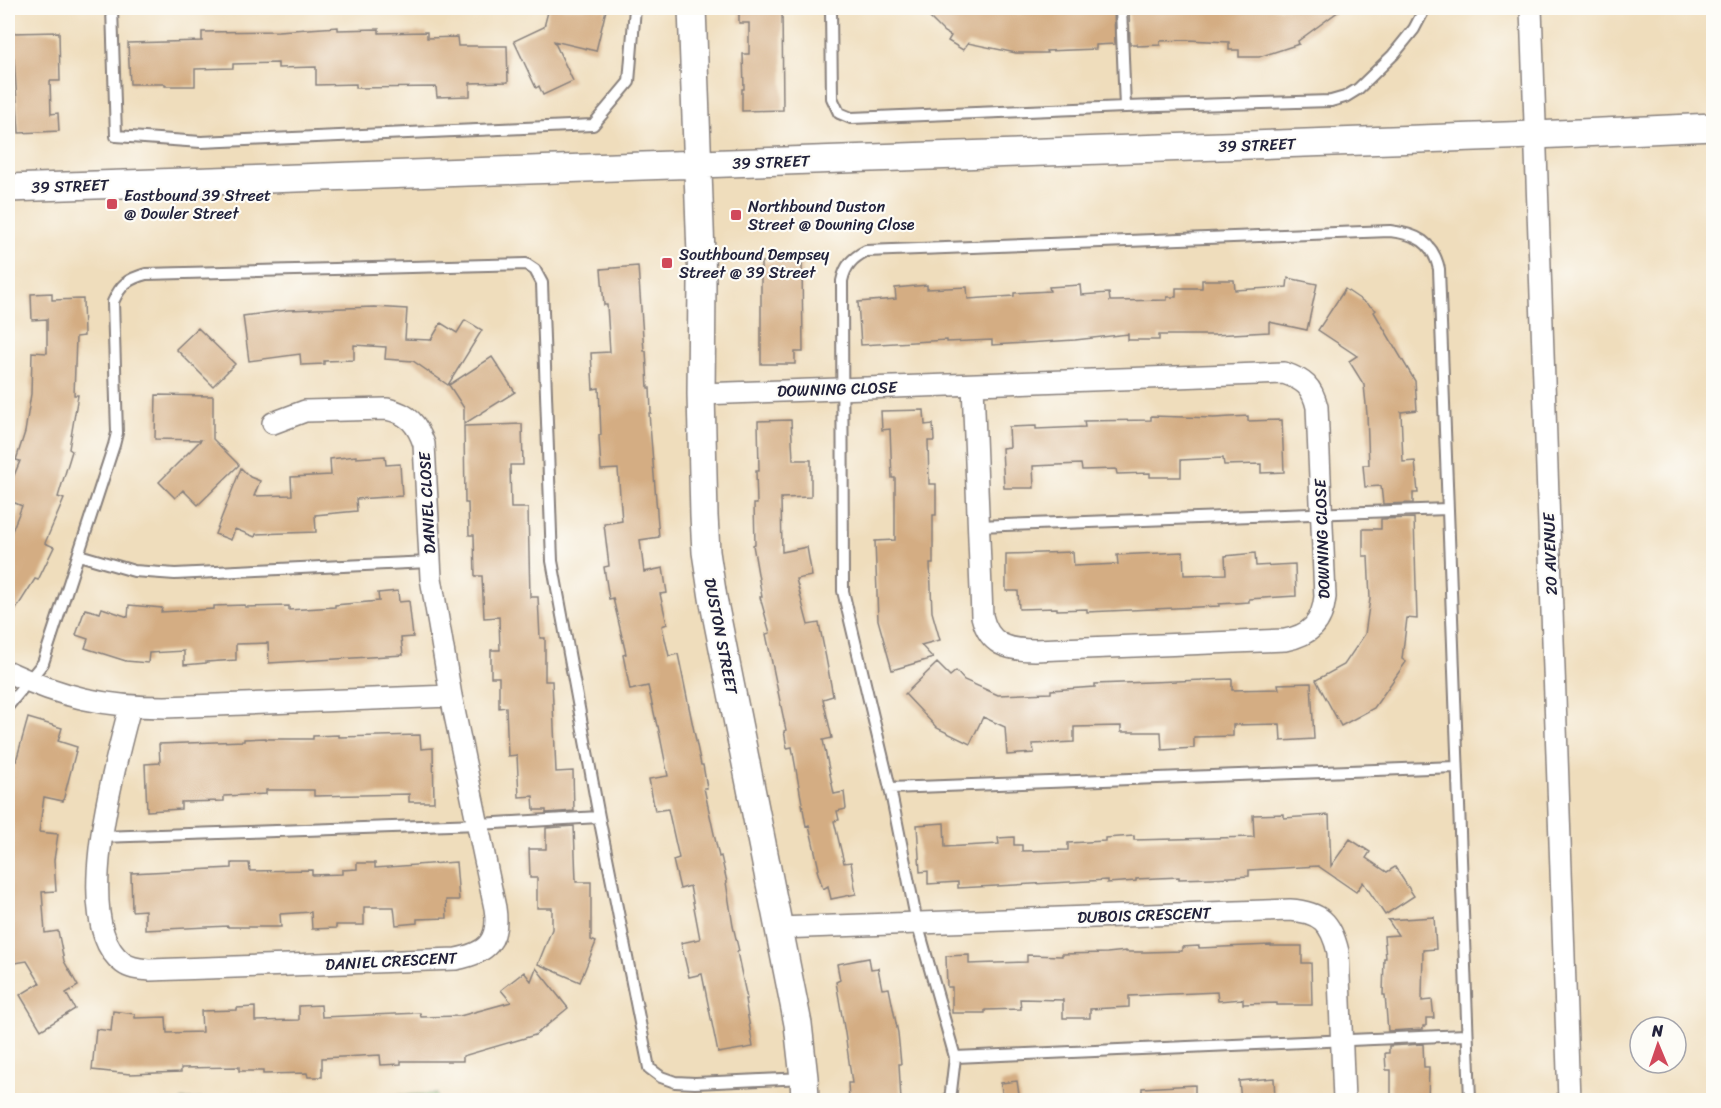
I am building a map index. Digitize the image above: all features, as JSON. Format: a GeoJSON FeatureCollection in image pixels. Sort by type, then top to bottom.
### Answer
{"type":"FeatureCollection","features":[{"type":"Feature","properties":{"kind":"street","name":"DUSTON STREET"},"geometry":{"type":"LineString","coordinates":[[692,8],[702,282],[701,394],[707,563],[798,1024],[805,1089]]}},
{"type":"Feature","properties":{"kind":"street","name":"20 AVENUE"},"geometry":{"type":"LineString","coordinates":[[1531,8],[1569,1101]]}},
{"type":"Feature","properties":{"kind":"street","name":"39 STREET"},"geometry":{"type":"LineString","coordinates":[[8,188],[1713,127]]}},
{"type":"Feature","properties":{"kind":"street","name":"DOWNING CLOSE"},"geometry":{"type":"LineString","coordinates":[[701,394],[1284,373],[1296,377],[1311,388],[1318,417],[1325,597],[1324,608],[1316,624],[1298,637],[1285,640],[1035,650],[1019,650],[994,640],[984,627],[981,606],[973,385]]}},
{"type":"Feature","properties":{"kind":"street","name":"DANIEL CLOSE"},"geometry":{"type":"LineString","coordinates":[[273,423],[305,411],[387,409],[408,416],[420,434],[424,444],[429,562],[451,696]]}},
{"type":"Feature","properties":{"kind":"street"},"geometry":{"type":"LineString","coordinates":[[8,672],[41,687],[79,698],[130,707],[451,696]]}},
{"type":"Feature","properties":{"kind":"street","name":"DANIEL CRESCENT"},"geometry":{"type":"LineString","coordinates":[[130,707],[101,837],[98,895],[107,942],[114,954],[124,964],[135,968],[157,970],[456,959],[487,947],[493,940],[497,921],[451,696]]}},
{"type":"Feature","properties":{"kind":"street","name":"DUBOIS CRESCENT"},"geometry":{"type":"LineString","coordinates":[[778,928],[1278,910],[1304,911],[1316,915],[1324,922],[1336,941],[1344,1101]]}},
{"type":"Feature","properties":{"kind":"lane"},"geometry":{"type":"LineString","coordinates":[[112,8],[116,136],[201,142],[593,125],[629,82],[635,8]]}},
{"type":"Feature","properties":{"kind":"lane"},"geometry":{"type":"LineString","coordinates":[[831,8],[832,98],[838,113],[851,118],[1331,101],[1345,97],[1358,89],[1394,55],[1414,29],[1425,8]]}},
{"type":"Feature","properties":{"kind":"lane"},"geometry":{"type":"LineString","coordinates":[[1121,8],[1125,107]]}},
{"type":"Feature","properties":{"kind":"lane"},"geometry":{"type":"LineString","coordinates":[[950,1101],[955,1057],[917,923],[890,788],[843,591],[841,389],[844,271],[849,262],[866,251],[1390,231],[1403,232],[1425,242],[1431,248],[1439,269],[1470,1101]]}},
{"type":"Feature","properties":{"kind":"lane"},"geometry":{"type":"LineString","coordinates":[[8,706],[44,663],[117,433],[113,302],[119,288],[133,278],[147,274],[526,264],[535,270],[542,283],[552,561],[599,817],[649,1068],[661,1077],[675,1082],[805,1089]]}},
{"type":"Feature","properties":{"kind":"lane"},"geometry":{"type":"LineString","coordinates":[[978,526],[1447,509]]}},
{"type":"Feature","properties":{"kind":"lane"},"geometry":{"type":"LineString","coordinates":[[79,555],[134,571],[175,574],[429,562]]}},
{"type":"Feature","properties":{"kind":"lane"},"geometry":{"type":"LineString","coordinates":[[890,788],[1456,767]]}},
{"type":"Feature","properties":{"kind":"lane"},"geometry":{"type":"LineString","coordinates":[[101,837],[479,824],[599,817]]}},
{"type":"Feature","properties":{"kind":"lane"},"geometry":{"type":"LineString","coordinates":[[955,1057],[1466,1035]]}},
{"type":"Feature","properties":{"kind":"green space"},"geometry":{"type":"Polygon","coordinates":[[[437,1094],[438,1100],[181,1100],[437,1094]]]}},
{"type":"Feature","properties":{"kind":"building"},"geometry":{"type":"Polygon","coordinates":[[[549,8],[606,10],[596,51],[554,41],[573,81],[543,95],[539,86],[536,88],[514,41],[544,27],[549,8]]]}},
{"type":"Feature","properties":{"kind":"building"},"geometry":{"type":"Polygon","coordinates":[[[739,8],[782,8],[783,110],[742,111],[743,54],[749,54],[749,23],[739,23],[739,8]]]}},
{"type":"Feature","properties":{"kind":"building"},"geometry":{"type":"Polygon","coordinates":[[[920,8],[990,8],[1021,14],[1021,9],[1109,8],[1114,9],[1115,44],[1096,45],[1096,49],[1016,53],[968,43],[963,50],[948,41],[951,36],[920,8]]]}},
{"type":"Feature","properties":{"kind":"building"},"geometry":{"type":"Polygon","coordinates":[[[1129,8],[1343,8],[1298,41],[1299,44],[1259,57],[1239,57],[1239,50],[1229,50],[1229,42],[1188,40],[1160,41],[1160,45],[1130,44],[1129,8]]]}},
{"type":"Feature","properties":{"kind":"building"},"geometry":{"type":"Polygon","coordinates":[[[338,27],[338,30],[379,29],[379,33],[427,32],[427,38],[457,37],[458,46],[507,46],[508,82],[470,83],[470,96],[437,97],[436,87],[356,88],[356,84],[316,85],[316,67],[278,68],[278,63],[233,64],[233,68],[195,69],[195,86],[130,84],[128,43],[202,41],[202,32],[338,27]]]}},
{"type":"Feature","properties":{"kind":"building"},"geometry":{"type":"Polygon","coordinates":[[[59,32],[60,81],[50,81],[51,114],[58,113],[59,131],[19,133],[11,33],[59,32]]]}},
{"type":"Feature","properties":{"kind":"building"},"geometry":{"type":"Polygon","coordinates":[[[802,261],[803,352],[795,352],[795,364],[761,364],[761,262],[802,261]]]}},
{"type":"Feature","properties":{"kind":"building"},"geometry":{"type":"Polygon","coordinates":[[[638,266],[644,351],[646,351],[648,388],[650,388],[651,413],[649,413],[659,537],[640,540],[644,572],[663,568],[667,593],[660,594],[667,624],[662,626],[669,656],[678,654],[701,765],[703,765],[707,788],[704,788],[719,857],[721,856],[727,882],[753,1047],[718,1053],[702,974],[689,977],[681,943],[700,939],[690,886],[680,889],[673,860],[679,858],[668,809],[655,811],[649,779],[668,776],[658,726],[648,686],[630,690],[623,655],[626,654],[613,598],[609,599],[604,567],[609,566],[604,524],[622,521],[618,469],[601,470],[599,388],[593,389],[591,353],[610,352],[607,305],[604,305],[601,269],[638,266]]]}},
{"type":"Feature","properties":{"kind":"building"},"geometry":{"type":"Polygon","coordinates":[[[1288,278],[1317,284],[1307,330],[1269,322],[1269,332],[1159,335],[1159,340],[1128,340],[1128,334],[992,345],[992,340],[947,342],[947,340],[861,345],[858,302],[896,299],[895,288],[927,285],[927,289],[967,287],[968,299],[1014,296],[1014,293],[1050,291],[1049,287],[1080,285],[1081,295],[1109,293],[1110,301],[1167,300],[1167,297],[1176,297],[1176,288],[1202,288],[1202,280],[1234,280],[1235,290],[1287,287],[1288,278]]]}},
{"type":"Feature","properties":{"kind":"building"},"geometry":{"type":"Polygon","coordinates":[[[1345,289],[1376,310],[1374,312],[1415,381],[1417,410],[1401,412],[1403,462],[1415,461],[1418,493],[1413,493],[1413,503],[1383,504],[1381,486],[1365,487],[1363,465],[1369,465],[1364,385],[1349,361],[1357,356],[1318,330],[1345,289]]]}},
{"type":"Feature","properties":{"kind":"building"},"geometry":{"type":"Polygon","coordinates":[[[52,293],[52,300],[83,299],[84,336],[76,337],[74,395],[78,395],[69,449],[72,451],[58,497],[64,499],[45,543],[54,547],[38,580],[35,579],[8,622],[8,541],[22,506],[8,500],[8,490],[20,461],[16,460],[25,432],[31,394],[32,352],[47,353],[47,319],[32,320],[31,294],[52,293]]]}},
{"type":"Feature","properties":{"kind":"building"},"geometry":{"type":"Polygon","coordinates":[[[374,307],[407,309],[405,339],[431,340],[441,323],[457,333],[465,320],[482,330],[448,385],[413,361],[385,359],[386,347],[354,345],[354,360],[324,361],[324,364],[301,365],[300,354],[249,361],[243,316],[288,310],[374,307]]]}},
{"type":"Feature","properties":{"kind":"building"},"geometry":{"type":"Polygon","coordinates":[[[198,328],[235,364],[213,386],[176,349],[198,328]]]}},
{"type":"Feature","properties":{"kind":"building"},"geometry":{"type":"Polygon","coordinates":[[[492,357],[515,392],[464,424],[464,408],[449,385],[492,357]]]}},
{"type":"Feature","properties":{"kind":"building"},"geometry":{"type":"Polygon","coordinates":[[[156,395],[213,396],[213,439],[239,465],[198,505],[183,490],[175,498],[159,482],[201,440],[155,439],[156,395]]]}},
{"type":"Feature","properties":{"kind":"building"},"geometry":{"type":"Polygon","coordinates":[[[924,410],[925,425],[933,424],[934,441],[928,441],[929,484],[936,484],[936,515],[933,515],[933,564],[930,564],[932,612],[940,640],[921,645],[933,658],[892,670],[878,620],[875,541],[895,540],[895,478],[892,478],[890,429],[882,430],[881,411],[924,410]]]}},
{"type":"Feature","properties":{"kind":"building"},"geometry":{"type":"Polygon","coordinates":[[[1151,416],[1214,418],[1248,416],[1248,421],[1282,420],[1284,472],[1261,473],[1261,464],[1224,465],[1223,458],[1181,460],[1181,477],[1150,477],[1150,473],[1117,474],[1116,469],[1082,470],[1081,464],[1033,466],[1034,488],[1004,488],[1002,448],[1010,447],[1009,427],[1036,426],[1036,429],[1085,427],[1084,421],[1151,420],[1151,416]]]}},
{"type":"Feature","properties":{"kind":"building"},"geometry":{"type":"Polygon","coordinates":[[[791,420],[793,460],[811,460],[811,497],[781,498],[782,552],[807,547],[812,576],[796,579],[808,625],[819,623],[826,658],[833,696],[823,699],[832,738],[823,740],[834,794],[844,792],[846,809],[837,811],[839,820],[834,821],[844,863],[851,862],[856,894],[831,899],[828,886],[823,889],[817,870],[819,869],[809,825],[806,826],[792,747],[787,748],[784,731],[786,730],[766,634],[770,633],[760,597],[762,597],[753,545],[755,544],[754,504],[757,504],[756,471],[759,471],[758,421],[791,420]]]}},
{"type":"Feature","properties":{"kind":"building"},"geometry":{"type":"Polygon","coordinates":[[[522,424],[523,465],[510,465],[511,508],[528,508],[530,597],[538,597],[540,638],[545,638],[545,681],[552,681],[556,772],[573,771],[574,811],[546,813],[546,810],[534,810],[533,796],[519,797],[517,755],[508,756],[506,707],[499,708],[499,677],[491,677],[491,650],[500,650],[499,617],[484,618],[482,576],[475,576],[474,535],[469,535],[468,503],[465,503],[464,426],[522,424]]]}},
{"type":"Feature","properties":{"kind":"building"},"geometry":{"type":"Polygon","coordinates":[[[356,456],[356,458],[385,456],[386,465],[400,464],[402,496],[356,499],[357,511],[315,515],[316,532],[256,534],[255,537],[235,529],[231,540],[215,534],[241,468],[250,477],[260,481],[254,496],[292,495],[291,477],[331,475],[330,459],[356,456]]]}},
{"type":"Feature","properties":{"kind":"building"},"geometry":{"type":"Polygon","coordinates":[[[1414,518],[1417,619],[1407,618],[1402,659],[1406,662],[1374,708],[1341,726],[1316,680],[1344,665],[1365,634],[1370,599],[1368,556],[1363,556],[1363,529],[1381,529],[1381,519],[1414,518]]]}},
{"type":"Feature","properties":{"kind":"building"},"geometry":{"type":"Polygon","coordinates":[[[1073,552],[1074,566],[1118,564],[1117,555],[1183,552],[1184,575],[1226,574],[1225,556],[1255,553],[1256,566],[1295,564],[1296,596],[1249,599],[1249,602],[1219,604],[1219,606],[1087,612],[1087,609],[1019,609],[1018,591],[1006,591],[1006,554],[1073,552]]]}},
{"type":"Feature","properties":{"kind":"building"},"geometry":{"type":"Polygon","coordinates":[[[398,591],[399,602],[409,601],[413,637],[401,638],[403,655],[269,663],[268,643],[236,644],[236,660],[184,665],[184,651],[149,653],[148,663],[126,661],[85,648],[88,639],[76,635],[85,609],[100,613],[102,608],[128,617],[129,605],[162,608],[161,612],[245,605],[245,607],[289,606],[289,610],[379,601],[378,593],[398,591]]]}},
{"type":"Feature","properties":{"kind":"building"},"geometry":{"type":"Polygon","coordinates":[[[937,663],[950,676],[956,671],[964,680],[998,695],[1051,693],[1051,690],[1095,687],[1095,684],[1232,679],[1232,690],[1279,689],[1278,684],[1311,683],[1314,739],[1281,741],[1280,724],[1233,725],[1233,736],[1194,737],[1194,748],[1162,750],[1161,732],[1121,732],[1121,726],[1074,727],[1074,742],[1033,744],[1034,753],[1007,755],[1005,727],[983,717],[970,744],[937,728],[905,694],[937,663]]]}},
{"type":"Feature","properties":{"kind":"building"},"geometry":{"type":"Polygon","coordinates":[[[28,718],[62,728],[58,741],[77,747],[63,801],[44,797],[39,832],[58,834],[54,860],[56,891],[42,892],[45,933],[58,931],[64,961],[78,986],[66,993],[75,1009],[41,1030],[20,995],[40,983],[27,961],[9,964],[8,953],[8,784],[13,760],[16,761],[28,718]]]}},
{"type":"Feature","properties":{"kind":"building"},"geometry":{"type":"Polygon","coordinates":[[[339,735],[339,737],[420,735],[421,749],[433,748],[434,802],[409,802],[409,794],[314,796],[314,790],[266,790],[266,794],[224,796],[224,801],[181,802],[181,809],[147,811],[145,764],[160,763],[159,744],[266,738],[313,739],[313,736],[339,735]]]}},
{"type":"Feature","properties":{"kind":"building"},"geometry":{"type":"Polygon","coordinates":[[[1284,814],[1284,818],[1329,815],[1331,866],[1350,839],[1370,852],[1366,858],[1387,872],[1395,867],[1414,896],[1385,915],[1363,882],[1356,892],[1318,866],[1249,870],[1249,876],[1179,879],[1179,877],[1107,883],[1107,880],[958,888],[958,882],[928,884],[928,871],[920,872],[917,825],[944,823],[945,847],[999,844],[998,838],[1014,837],[1014,845],[1022,845],[1022,851],[1068,850],[1068,843],[1105,841],[1105,838],[1134,836],[1134,840],[1254,837],[1253,815],[1284,814]]]}},
{"type":"Feature","properties":{"kind":"building"},"geometry":{"type":"Polygon","coordinates":[[[574,826],[576,882],[591,882],[591,940],[596,942],[580,982],[538,964],[552,929],[552,908],[537,908],[537,878],[530,878],[529,849],[546,849],[546,828],[574,826]]]}},
{"type":"Feature","properties":{"kind":"building"},"geometry":{"type":"Polygon","coordinates":[[[456,862],[459,900],[446,900],[447,918],[417,919],[417,923],[396,925],[394,907],[364,907],[364,925],[336,925],[336,928],[312,929],[311,912],[280,914],[281,927],[228,926],[145,930],[145,910],[132,911],[131,873],[232,868],[232,863],[249,863],[250,871],[312,870],[312,875],[342,874],[342,870],[357,869],[357,863],[375,863],[375,868],[456,862]]]}},
{"type":"Feature","properties":{"kind":"building"},"geometry":{"type":"Polygon","coordinates":[[[1434,917],[1436,949],[1423,950],[1422,1001],[1432,1000],[1434,1018],[1426,1018],[1426,1026],[1423,1026],[1423,1029],[1388,1031],[1385,995],[1383,995],[1384,958],[1386,958],[1384,936],[1398,935],[1388,920],[1434,917]]]}},
{"type":"Feature","properties":{"kind":"building"},"geometry":{"type":"Polygon","coordinates":[[[1199,946],[1199,948],[1302,946],[1302,963],[1311,963],[1312,1005],[1243,1004],[1243,999],[1218,1001],[1217,992],[1129,996],[1129,1007],[1090,1009],[1090,1018],[1063,1018],[1063,1000],[1020,999],[1021,1009],[985,1010],[985,1013],[952,1013],[952,987],[947,987],[946,956],[969,955],[969,964],[1027,962],[1027,955],[1062,956],[1062,954],[1126,951],[1182,951],[1182,947],[1199,946]]]}},
{"type":"Feature","properties":{"kind":"building"},"geometry":{"type":"Polygon","coordinates":[[[869,958],[871,969],[878,968],[882,989],[889,988],[898,1033],[901,1101],[849,1101],[848,1083],[852,1083],[836,982],[840,980],[837,964],[869,958]]]}},
{"type":"Feature","properties":{"kind":"building"},"geometry":{"type":"Polygon","coordinates":[[[536,968],[568,1008],[535,1035],[463,1056],[463,1061],[401,1061],[401,1064],[381,1065],[380,1055],[322,1058],[322,1077],[308,1077],[307,1073],[263,1074],[263,1071],[239,1071],[239,1067],[181,1068],[181,1072],[130,1074],[92,1070],[96,1029],[111,1031],[113,1011],[135,1014],[135,1018],[166,1017],[167,1033],[202,1032],[201,1011],[237,1010],[237,1008],[255,1007],[255,1021],[299,1020],[299,1006],[321,1005],[322,1017],[420,1013],[421,1017],[460,1016],[511,1002],[501,990],[524,972],[531,981],[536,968]]]}},
{"type":"Feature","properties":{"kind":"building"},"geometry":{"type":"Polygon","coordinates":[[[1423,1044],[1424,1067],[1429,1067],[1428,1101],[1391,1101],[1391,1070],[1386,1070],[1385,1053],[1389,1053],[1389,1046],[1423,1044]]]}},
{"type":"Feature","properties":{"kind":"building"},"geometry":{"type":"Polygon","coordinates":[[[1274,1078],[1275,1101],[1241,1101],[1239,1081],[1274,1078]]]}},
{"type":"Feature","properties":{"kind":"building"},"geometry":{"type":"Polygon","coordinates":[[[1017,1081],[1020,1101],[1003,1101],[1001,1083],[1017,1081]]]}},
{"type":"Feature","properties":{"kind":"building"},"geometry":{"type":"Polygon","coordinates":[[[1195,1085],[1195,1101],[1142,1101],[1142,1088],[1195,1085]]]}},
{"type":"Feature","properties":{"kind":"place","name":"Eastbound 39 Street @ Dowler Street"},"geometry":{"type":"Point","coordinates":[112,204]}},
{"type":"Feature","properties":{"kind":"place","name":"Northbound Duston Street @ Downing Close"},"geometry":{"type":"Point","coordinates":[736,215]}},
{"type":"Feature","properties":{"kind":"place","name":"Southbound Dempsey Street @ 39 Street"},"geometry":{"type":"Point","coordinates":[667,263]}}]}
